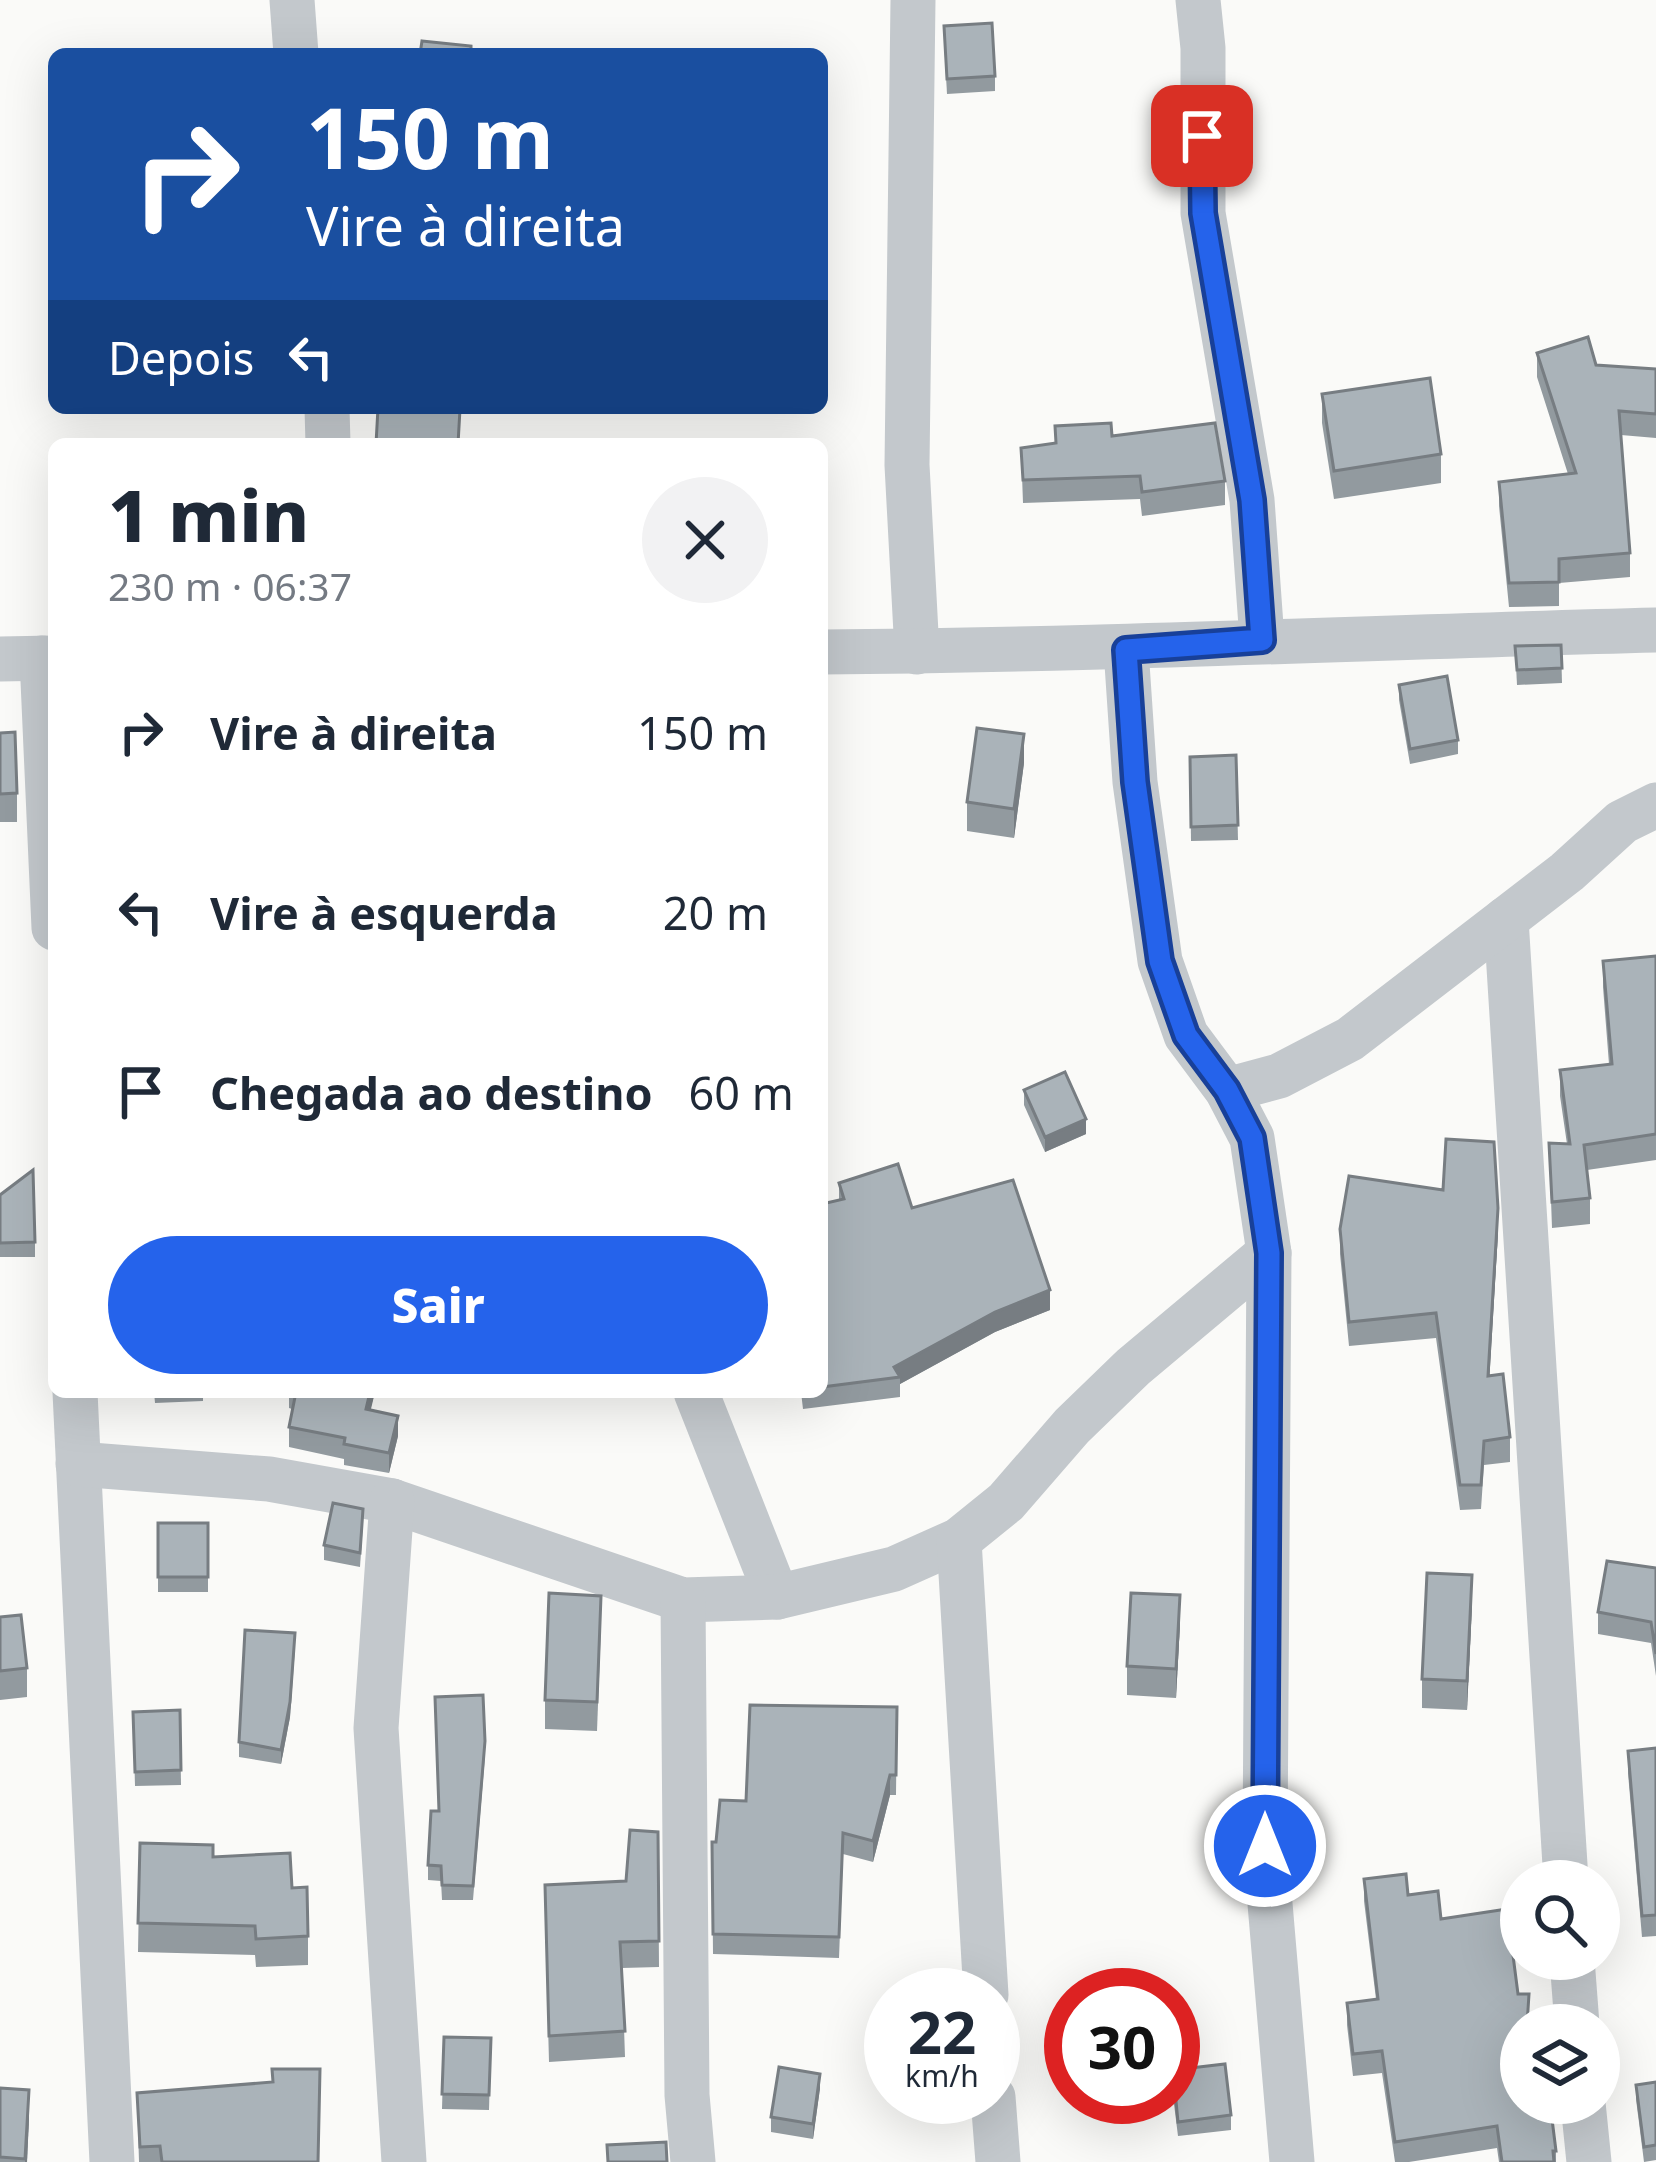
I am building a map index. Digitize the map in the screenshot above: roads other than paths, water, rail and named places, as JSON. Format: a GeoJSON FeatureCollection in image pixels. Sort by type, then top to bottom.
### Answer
{"type":"FeatureCollection","features":[{"type":"Feature","properties":{"kind":"street"},"geometry":{"type":"LineString","coordinates":[[292,0],[296,48]]}},
{"type":"Feature","properties":{"kind":"street"},"geometry":{"type":"LineString","coordinates":[[913,0],[907,464],[917,652]]}},
{"type":"Feature","properties":{"kind":"street"},"geometry":{"type":"LineString","coordinates":[[1198,0],[1203,48],[1203,213],[1252,500],[1262,640]]}},
{"type":"Feature","properties":{"kind":"street"},"geometry":{"type":"LineString","coordinates":[[828,652],[1126,650],[1262,640],[1656,630]]}},
{"type":"Feature","properties":{"kind":"street"},"geometry":{"type":"LineString","coordinates":[[1126,650],[1135,782],[1160,961],[1186,1035],[1227,1090],[1252,1138],[1269,1253],[1265,1846],[1292,2162]]}},
{"type":"Feature","properties":{"kind":"street"},"geometry":{"type":"LineString","coordinates":[[32,658],[48,854]]}},
{"type":"Feature","properties":{"kind":"street"},"geometry":{"type":"LineString","coordinates":[[1227,1090],[1279,1076],[1349,1039],[1506,919],[1622,822],[1656,805]]}},
{"type":"Feature","properties":{"kind":"street"},"geometry":{"type":"LineString","coordinates":[[1506,919],[1565,1860]]}},
{"type":"Feature","properties":{"kind":"street"},"geometry":{"type":"LineString","coordinates":[[78,1465],[269,1479],[392,1501],[683,1600],[777,1597],[894,1569],[959,1540],[1006,1502],[1072,1426],[1133,1367],[1269,1253]]}},
{"type":"Feature","properties":{"kind":"street"},"geometry":{"type":"LineString","coordinates":[[74,1398],[112,2162]]}},
{"type":"Feature","properties":{"kind":"street"},"geometry":{"type":"LineString","coordinates":[[698,1398],[777,1597]]}},
{"type":"Feature","properties":{"kind":"street"},"geometry":{"type":"LineString","coordinates":[[392,1501],[376,1727],[404,2162]]}},
{"type":"Feature","properties":{"kind":"street"},"geometry":{"type":"LineString","coordinates":[[959,1540],[984,1968]]}},
{"type":"Feature","properties":{"kind":"street"},"geometry":{"type":"LineString","coordinates":[[683,1600],[687,2095],[693,2162]]}},
{"type":"Feature","properties":{"kind":"street"},"geometry":{"type":"LineString","coordinates":[[995,2124],[998,2162]]}},
{"type":"Feature","properties":{"kind":"street"},"geometry":{"type":"LineString","coordinates":[[1585,2124],[1588,2162]]}}]}
